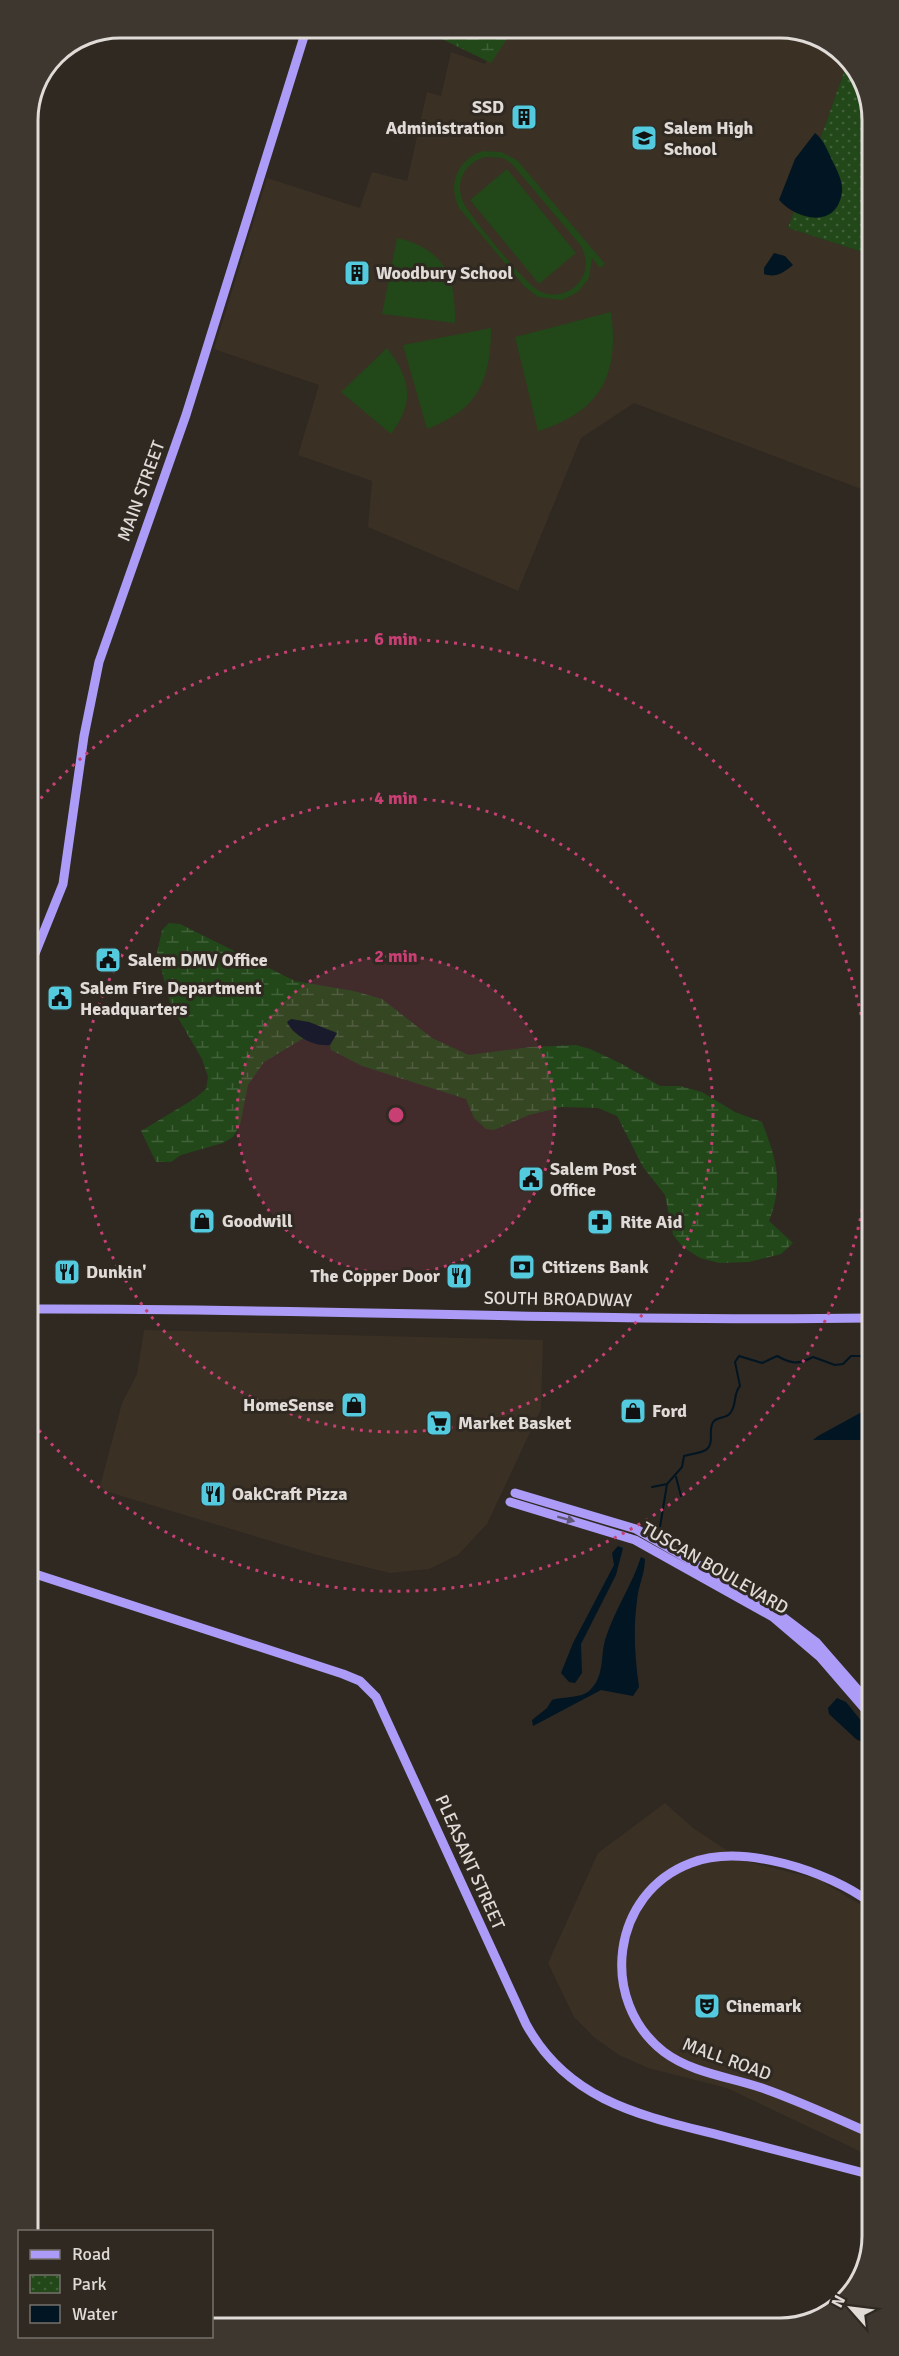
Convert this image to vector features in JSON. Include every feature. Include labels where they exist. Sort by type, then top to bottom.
[{"type":"main road","name":"MAIN STREET","points":[[38,946],[63,884],[84,736],[99,662],[186,415],[304,38]]},
{"type":"main road","name":"SOUTH BROADWAY","points":[[38,1309],[353,1311],[751,1319],[862,1318]]},
{"type":"main road","name":"TUSCAN BOULEVARD","points":[[515,1493],[636,1529],[766,1604],[816,1642],[862,1695]]},
{"type":"main road","name":"TUSCAN BOULEVARD","points":[[510,1502],[635,1540],[773,1617],[820,1657],[862,1706]]},
{"type":"main road","name":"PLEASANT STREET","points":[[38,1575],[278,1652],[360,1682],[376,1697],[526,2024],[552,2062],[588,2091],[629,2111],[862,2172]]},
{"type":"main road","name":"MALL ROAD","points":[[862,1897],[835,1881],[788,1866],[741,1856],[722,1856],[699,1860],[665,1877],[638,1907],[626,1932],[621,1970],[626,1999],[634,2018],[651,2040],[673,2058],[698,2069],[765,2089],[862,2129]]},
{"type":"shaded area","points":[[502,38],[784,38],[811,44],[829,55],[845,70],[788,228],[862,252],[862,489],[634,403],[581,438],[518,591],[368,527],[372,481],[298,455],[319,385],[214,349],[267,178],[360,208],[372,172],[407,181],[427,92],[441,96],[451,52],[485,64]]},
{"type":"shaded area","points":[[144,1330],[543,1340],[541,1409],[487,1524],[458,1555],[429,1569],[390,1573],[317,1555],[105,1491],[100,1486],[122,1403],[137,1374]]},
{"type":"shaded area","points":[[665,1803],[693,1828],[741,1860],[818,1879],[862,1906],[862,2152],[727,2088],[648,2068],[619,2055],[595,2038],[574,2017],[548,1963],[598,1853]]},
{"type":"green space","points":[[442,38],[508,38],[491,63]]},
{"type":"green space","points":[[845,70],[853,83],[861,109],[862,252],[788,228]]},
{"type":"green space","points":[[483,151],[501,152],[517,160],[605,264],[600,268],[592,258],[589,278],[578,292],[562,300],[538,297],[524,286],[459,208],[454,190],[457,174],[461,166]],"holes":[[[486,157],[503,158],[512,164],[581,246],[585,259],[584,272],[580,281],[567,292],[544,293],[532,286],[500,251],[464,204],[460,189],[467,169]]]},
{"type":"green space","points":[[507,169],[576,253],[539,284],[470,200]]},
{"type":"green space","points":[[397,238],[426,249],[444,267],[453,292],[455,323],[382,314]]},
{"type":"green space","points":[[611,312],[612,354],[601,388],[591,402],[577,413],[538,431],[515,337]]},
{"type":"green space","points":[[491,328],[488,363],[478,391],[459,413],[427,429],[403,345]]},
{"type":"green space","points":[[387,348],[401,370],[407,391],[404,411],[391,434],[341,392]]},
{"type":"green space","points":[[169,923],[180,924],[295,981],[354,991],[382,999],[432,1038],[469,1055],[530,1047],[576,1045],[622,1064],[660,1086],[680,1086],[702,1092],[735,1112],[762,1122],[774,1159],[777,1182],[774,1207],[769,1221],[793,1243],[781,1254],[749,1262],[719,1263],[700,1258],[683,1247],[673,1235],[665,1195],[643,1167],[617,1116],[598,1108],[562,1107],[529,1115],[494,1130],[486,1129],[474,1118],[466,1099],[362,1066],[331,1050],[330,1045],[337,1033],[291,1030],[304,1038],[264,1062],[248,1085],[240,1125],[233,1137],[223,1143],[181,1155],[171,1162],[156,1162],[141,1131],[194,1099],[206,1089],[208,1077],[202,1059],[171,1006],[157,953],[162,930]]},
{"type":"water","points":[[815,133],[827,149],[842,187],[839,203],[833,211],[816,218],[796,213],[779,200],[795,159]]},
{"type":"water","points":[[774,253],[785,256],[793,265],[779,274],[764,274],[764,268]]},
{"type":"water","points":[[291,1019],[309,1022],[337,1033],[330,1045],[318,1044],[294,1032],[287,1022]]},
{"type":"water","points":[[862,1412],[862,1440],[813,1440]]},
{"type":"water","points":[[618,1546],[623,1548],[616,1575],[581,1644],[582,1673],[575,1683],[569,1682],[561,1673],[573,1643],[614,1565],[612,1553]]},
{"type":"water","points":[[641,1557],[645,1559],[645,1564],[638,1596],[635,1634],[639,1687],[633,1696],[601,1690],[533,1726],[532,1720],[547,1708],[552,1700],[578,1696],[591,1689],[595,1683],[610,1627]]},
{"type":"water","points":[[837,1698],[846,1702],[862,1722],[862,1742],[829,1714],[828,1708]]},
{"type":"waterway","points":[[660,1527],[667,1484],[682,1467],[684,1456],[707,1449],[712,1424],[716,1419],[727,1416],[733,1409],[736,1392],[740,1386],[735,1362],[739,1356],[762,1363],[777,1356],[795,1362],[813,1357],[835,1365],[843,1364],[851,1356],[862,1357]]},
{"type":"waterway","points":[[676,1477],[681,1496]]},
{"type":"waterway","points":[[652,1487],[667,1484]]},
{"type":"place","name":"SSD Administration","points":[[524,117]]},
{"type":"place","name":"Salem High School","points":[[644,138]]},
{"type":"place","name":"Woodbury School","points":[[357,273]]},
{"type":"place","name":"Salem DMV Office","points":[[108,960]]},
{"type":"place","name":"Salem Fire Department Headquarters","points":[[60,998]]},
{"type":"place","name":"Salem Post Office","points":[[531,1179]]},
{"type":"place","name":"Goodwill","points":[[202,1221]]},
{"type":"place","name":"Rite Aid","points":[[600,1222]]},
{"type":"place","name":"Citizens Bank","points":[[522,1267]]},
{"type":"place","name":"Dunkin'","points":[[67,1272]]},
{"type":"place","name":"The Copper Door","points":[[459,1276]]},
{"type":"place","name":"HomeSense","points":[[354,1405]]},
{"type":"place","name":"Ford","points":[[633,1411]]},
{"type":"place","name":"Market Basket","points":[[439,1423]]},
{"type":"place","name":"OakCraft Pizza","points":[[213,1494]]},
{"type":"place","name":"Cinemark","points":[[707,2006]]}]
